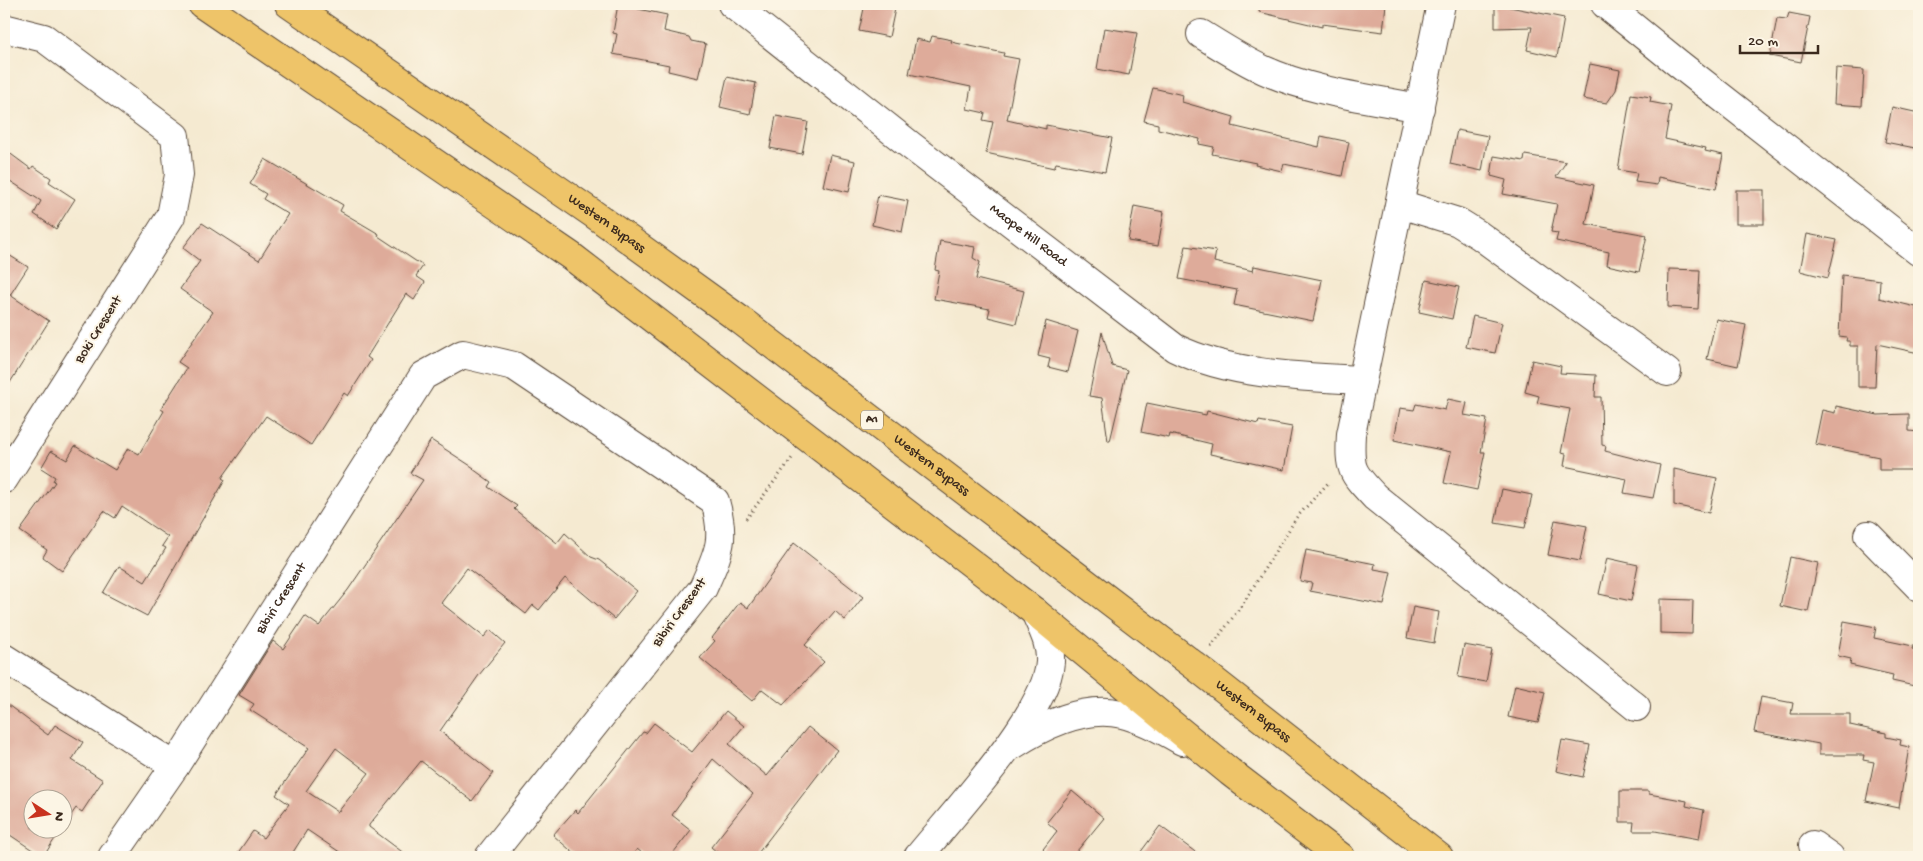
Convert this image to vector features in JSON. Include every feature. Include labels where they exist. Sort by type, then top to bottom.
[{"type":"highway","points":[[202,4],[572,256],[1035,612],[1230,772],[1341,857]]},
{"type":"highway","name":"Western Bypass","points":[[289,4],[594,215],[739,319],[1194,666],[1439,857]]},
{"type":"street","name":"Maope Hill Road","points":[[732,4],[1175,348],[1198,359],[1222,366],[1321,378],[1362,380]]},
{"type":"street","points":[[1441,4],[1351,434],[1350,460],[1355,476],[1375,497],[1636,707]]},
{"type":"street","points":[[1605,4],[1919,252]]},
{"type":"street","name":"Boki Crescent","points":[[4,28],[44,38],[175,136],[179,175],[171,216],[4,480]]},
{"type":"street","points":[[1201,34],[1238,58],[1299,83],[1420,108]]},
{"type":"street","points":[[1400,204],[1458,222],[1479,235],[1668,372]]},
{"type":"street","name":"Bibiri Crescent","points":[[112,857],[175,766],[423,376],[463,354],[514,366],[715,501],[722,525],[718,552],[703,588],[489,857]]},
{"type":"street","points":[[1868,535],[1919,588]]},
{"type":"street","points":[[918,857],[1004,751],[1041,694],[1050,662],[1048,640],[1035,612]]},
{"type":"street","points":[[4,658],[175,766]]},
{"type":"street","points":[[1004,751],[1056,720],[1098,712],[1121,713],[1144,721],[1181,740],[1230,772]]},
{"type":"path","points":[[1225,630],[1297,517],[1350,460]]},
{"type":"path","points":[[763,499],[786,466]]},
{"type":"building","points":[[618,4],[639,4],[638,9],[667,15],[664,31],[689,37],[691,41],[706,44],[698,78],[668,71],[669,65],[613,54],[617,34],[613,33]]},
{"type":"building","points":[[865,4],[896,4],[889,37],[859,31]]},
{"type":"building","points":[[1260,4],[1386,4],[1383,32],[1322,24],[1322,27],[1259,12]]},
{"type":"building","points":[[1495,4],[1564,18],[1557,57],[1527,50],[1532,27],[1495,28]]},
{"type":"building","points":[[1789,13],[1810,17],[1801,62],[1770,56],[1777,18],[1787,19]]},
{"type":"building","points":[[1104,28],[1137,33],[1129,75],[1097,69]]},
{"type":"building","points":[[932,36],[1004,53],[1003,56],[1019,59],[1007,120],[1046,129],[1046,125],[1112,138],[1105,172],[1056,163],[1054,168],[986,153],[993,122],[983,120],[985,113],[967,109],[971,87],[909,74],[916,39],[930,42]]},
{"type":"building","points":[[1590,64],[1620,70],[1616,90],[1607,103],[1583,99]]},
{"type":"building","points":[[1836,68],[1864,70],[1862,106],[1834,104]]},
{"type":"building","points":[[727,77],[756,83],[750,114],[720,107]]},
{"type":"building","points":[[1153,88],[1183,95],[1182,102],[1234,117],[1232,126],[1319,147],[1321,136],[1349,142],[1342,176],[1284,164],[1282,171],[1255,165],[1256,163],[1212,154],[1214,147],[1199,144],[1200,139],[1158,129],[1158,124],[1144,121]]},
{"type":"building","points":[[1631,94],[1651,97],[1650,102],[1671,106],[1665,139],[1706,148],[1705,151],[1723,155],[1716,189],[1658,177],[1657,185],[1635,182],[1637,173],[1618,170]]},
{"type":"building","points":[[1892,107],[1919,113],[1919,130],[1915,148],[1885,142]]},
{"type":"building","points":[[776,116],[808,122],[802,154],[770,148]]},
{"type":"building","points":[[1457,130],[1488,136],[1482,171],[1450,164]]},
{"type":"building","points":[[4,149],[31,169],[33,166],[51,178],[49,182],[75,199],[56,229],[34,214],[41,201],[4,177]]},
{"type":"building","points":[[830,155],[855,161],[849,192],[823,186]]},
{"type":"building","points":[[1525,155],[1566,162],[1556,177],[1594,185],[1586,224],[1647,235],[1639,272],[1607,265],[1609,252],[1556,241],[1558,233],[1551,232],[1557,204],[1503,194],[1506,180],[1491,176],[1494,156],[1524,161]]},
{"type":"building","points":[[265,159],[343,205],[340,211],[379,234],[378,236],[423,266],[416,276],[425,282],[414,300],[406,294],[367,357],[371,360],[348,396],[344,393],[311,445],[266,416],[222,478],[225,480],[147,616],[103,593],[119,566],[145,582],[166,548],[162,546],[168,537],[122,506],[115,518],[104,511],[62,571],[43,557],[47,550],[20,531],[55,482],[53,481],[55,477],[41,468],[51,451],[67,460],[75,446],[115,470],[128,448],[139,454],[164,411],[161,409],[187,368],[178,362],[213,312],[180,289],[200,261],[183,248],[202,223],[259,260],[288,214],[263,199],[266,194],[250,184]]},
{"type":"building","points":[[1736,190],[1764,190],[1764,224],[1736,224]]},
{"type":"building","points":[[878,195],[908,201],[902,232],[872,225]]},
{"type":"building","points":[[1134,206],[1164,212],[1158,246],[1128,241]]},
{"type":"building","points":[[1807,234],[1837,240],[1828,278],[1800,271]]},
{"type":"building","points":[[940,241],[975,247],[973,258],[980,262],[976,279],[1024,291],[1016,324],[988,317],[990,309],[934,299],[939,271],[935,270]]},
{"type":"building","points":[[1186,246],[1216,251],[1214,262],[1253,271],[1254,266],[1322,280],[1313,321],[1234,305],[1237,290],[1179,279]]},
{"type":"building","points":[[4,252],[28,267],[10,295],[49,321],[4,392]]},
{"type":"building","points":[[1669,269],[1700,270],[1698,309],[1668,307]]},
{"type":"building","points":[[1842,275],[1880,280],[1879,298],[1916,307],[1916,311],[1919,312],[1919,353],[1877,344],[1875,387],[1858,387],[1858,346],[1850,346],[1850,341],[1846,341],[1847,337],[1839,336]]},
{"type":"building","points":[[1426,280],[1459,287],[1452,319],[1419,312]]},
{"type":"building","points":[[1473,316],[1502,323],[1495,353],[1466,347]]},
{"type":"building","points":[[1716,319],[1746,325],[1738,366],[1707,359]]},
{"type":"building","points":[[1046,321],[1078,331],[1068,372],[1048,367],[1050,359],[1038,356]]},
{"type":"building","points":[[1102,332],[1112,366],[1127,370],[1110,441],[1108,441],[1102,398],[1089,396]]},
{"type":"building","points":[[1532,360],[1561,366],[1560,373],[1596,375],[1595,397],[1601,397],[1602,445],[1606,446],[1605,451],[1660,465],[1653,498],[1624,493],[1627,479],[1564,466],[1566,454],[1561,453],[1570,409],[1537,403],[1539,396],[1525,392]]},
{"type":"building","points":[[1448,399],[1467,403],[1464,415],[1487,419],[1481,452],[1485,452],[1477,490],[1444,483],[1451,452],[1394,440],[1400,408],[1414,410],[1416,404],[1445,410]]},
{"type":"building","points":[[1147,403],[1206,415],[1207,411],[1258,424],[1259,421],[1292,427],[1284,470],[1210,454],[1212,444],[1170,434],[1169,438],[1141,432]]},
{"type":"building","points":[[1836,406],[1878,415],[1909,414],[1909,431],[1919,432],[1919,470],[1879,470],[1879,457],[1815,444],[1822,410],[1835,413]]},
{"type":"building","points":[[431,440],[474,468],[491,482],[488,487],[517,506],[514,509],[557,543],[565,533],[591,557],[599,560],[637,591],[614,619],[565,578],[539,610],[533,605],[526,614],[467,568],[441,603],[484,637],[490,630],[505,643],[479,675],[440,731],[493,773],[472,801],[421,761],[369,825],[369,827],[409,857],[347,857],[307,830],[290,857],[235,857],[253,831],[263,838],[289,804],[276,795],[309,748],[250,710],[254,704],[239,695],[273,641],[283,649],[305,616],[319,626],[348,590],[423,480],[410,473]],"holes":[[[336,748],[369,773],[338,812],[306,791]]]},
{"type":"building","points":[[1674,469],[1717,478],[1709,513],[1674,505]]},
{"type":"building","points":[[1502,489],[1532,495],[1525,528],[1495,523]]},
{"type":"building","points":[[1555,520],[1587,526],[1580,561],[1548,555]]},
{"type":"building","points":[[794,543],[863,597],[845,620],[835,611],[805,645],[824,662],[783,705],[762,689],[752,701],[700,658],[715,641],[712,638],[740,602],[748,608]]},
{"type":"building","points":[[1306,550],[1375,564],[1374,569],[1391,572],[1384,605],[1310,591],[1312,583],[1300,581]]},
{"type":"building","points":[[1790,557],[1818,563],[1808,612],[1780,606]]},
{"type":"building","points":[[1607,558],[1638,565],[1631,601],[1599,594]]},
{"type":"building","points":[[1660,599],[1693,600],[1692,634],[1660,633]]},
{"type":"building","points":[[1413,607],[1439,612],[1434,643],[1407,638]]},
{"type":"building","points":[[1844,621],[1876,627],[1874,638],[1913,646],[1912,649],[1919,651],[1919,687],[1892,681],[1893,675],[1850,665],[1851,659],[1838,656]]},
{"type":"building","points":[[1464,645],[1492,650],[1486,682],[1458,677]]},
{"type":"building","points":[[1515,685],[1545,692],[1538,723],[1508,717]]},
{"type":"building","points":[[1761,697],[1793,703],[1791,714],[1850,714],[1850,725],[1886,733],[1886,737],[1901,740],[1900,745],[1909,747],[1899,808],[1866,801],[1874,762],[1863,760],[1864,755],[1819,755],[1819,744],[1754,732]]},
{"type":"building","points":[[4,702],[48,735],[55,725],[83,742],[72,760],[103,780],[82,812],[76,808],[72,814],[72,788],[22,788],[22,838],[55,838],[43,857],[4,831]]},
{"type":"building","points":[[726,711],[744,726],[729,744],[767,776],[808,727],[837,750],[755,857],[723,857],[711,847],[753,794],[713,759],[672,815],[691,830],[670,857],[647,857],[637,849],[631,857],[578,857],[553,835],[575,810],[578,813],[643,732],[646,733],[654,723],[692,752]]},
{"type":"building","points":[[1562,740],[1590,745],[1583,777],[1556,771]]},
{"type":"building","points":[[1072,791],[1104,818],[1072,857],[1037,857],[1057,831],[1047,822]]},
{"type":"building","points":[[1620,791],[1649,791],[1649,794],[1687,801],[1686,806],[1704,810],[1699,839],[1655,831],[1633,831],[1634,822],[1620,822]]},
{"type":"building","points":[[1160,826],[1202,857],[1137,857]]}]
